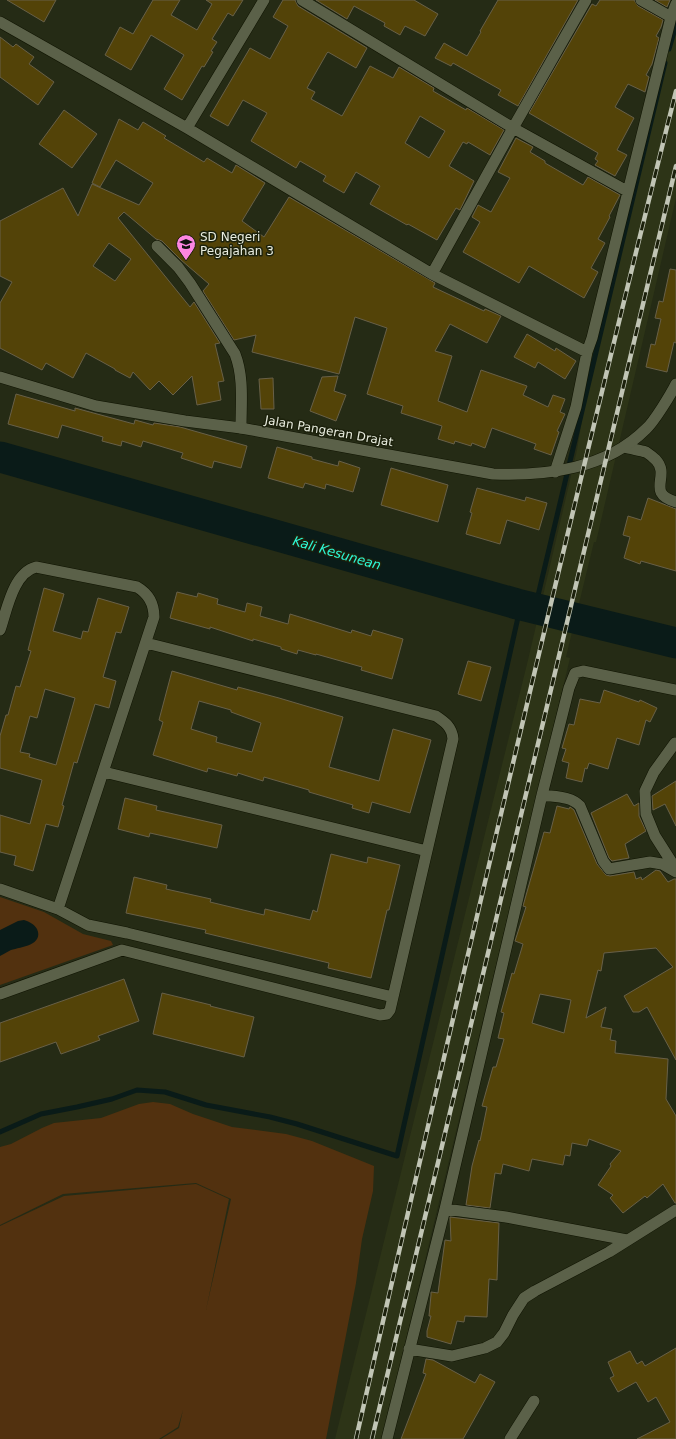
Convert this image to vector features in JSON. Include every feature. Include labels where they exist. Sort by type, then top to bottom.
[{"type":"street","points":[[187,128],[264,0]]},
{"type":"street","points":[[302,0],[513,128],[628,191]]},
{"type":"street","points":[[432,274],[586,0]]},
{"type":"street","points":[[641,0],[671,17]]},
{"type":"street","points":[[557,471],[576,407],[587,352],[592,338],[671,17],[676,4]]},
{"type":"street","points":[[0,22],[187,128],[432,274],[587,352]]},
{"type":"street","points":[[157,246],[178,267],[190,283],[235,354],[240,366],[241,428]]},
{"type":"street","name":"Jalan Pangeran Drajat","points":[[0,377],[96,406],[185,422],[241,428],[493,474],[512,475],[557,471],[580,466],[606,457],[624,447],[648,428],[676,384]]},
{"type":"street","points":[[624,447],[647,453],[660,464],[662,471],[659,491],[662,496],[676,502]]},
{"type":"street","points":[[0,630],[14,589],[20,577],[28,569],[36,567],[137,587],[151,600],[154,608],[154,617],[146,643],[58,909]]},
{"type":"street","points":[[0,994],[122,950],[380,1015],[384,1015],[390,1010],[453,739],[453,732],[445,722],[436,716],[146,643]]},
{"type":"street","points":[[387,1439],[445,1209],[542,796],[569,688],[575,673],[583,671],[676,690]]},
{"type":"street","points":[[675,743],[654,772],[645,791],[646,814],[655,836],[676,870]]},
{"type":"street","points":[[104,772],[427,851]]},
{"type":"street","points":[[542,796],[570,799],[580,806],[603,860],[609,869],[650,862],[662,864],[676,870]]},
{"type":"street","points":[[0,889],[58,909],[88,925],[393,997]]},
{"type":"street","points":[[122,950],[127,933]]},
{"type":"street","points":[[445,1209],[506,1217],[627,1240]]},
{"type":"street","points":[[409,1349],[452,1356],[485,1348],[497,1342],[504,1333],[524,1298],[566,1276],[676,1210]]},
{"type":"street","points":[[510,1439],[534,1401]]},
{"type":"shaded area","points":[[676,15],[676,198],[596,542],[594,542],[566,657],[570,658],[382,1439],[335,1439],[528,660],[577,450],[593,353],[601,317]]},
{"type":"shaded area","points":[[0,897],[44,912],[83,934],[111,941],[113,945],[0,985]]},
{"type":"shaded area","points":[[24,920],[32,923],[36,927],[38,934],[37,939],[30,944],[11,950],[0,956],[0,930],[18,921]]},
{"type":"shaded area","points":[[153,1102],[170,1104],[193,1114],[232,1127],[286,1134],[312,1141],[374,1166],[373,1191],[362,1239],[356,1283],[326,1439],[161,1439],[179,1428],[183,1410],[178,1427],[159,1439],[0,1439],[0,1226],[64,1196],[196,1184],[229,1199],[206,1310],[231,1199],[196,1183],[63,1194],[0,1225],[0,1147],[11,1144],[54,1123],[101,1118],[139,1104]]},
{"type":"building","points":[[7,0],[56,0],[44,22]]},
{"type":"building","points":[[153,0],[180,0],[171,15],[197,30],[212,4],[206,0],[243,0],[233,16],[228,13],[212,39],[217,42],[211,51],[213,52],[204,67],[202,66],[182,100],[164,89],[184,55],[151,35],[131,70],[105,55],[120,27],[133,34]]},
{"type":"building","points":[[283,0],[295,0],[298,6],[367,48],[356,68],[328,52],[307,88],[315,92],[311,99],[342,116],[370,66],[393,78],[399,67],[434,88],[433,91],[466,110],[467,108],[504,130],[490,155],[468,142],[467,144],[463,142],[449,166],[474,181],[460,210],[456,208],[437,240],[370,204],[380,186],[356,172],[344,193],[323,181],[326,176],[300,161],[296,168],[251,141],[267,113],[243,100],[228,126],[210,116],[250,48],[270,59],[288,26],[273,17]],"holes":[[[420,116],[445,131],[429,158],[405,143]]]},
{"type":"building","points":[[316,0],[414,0],[438,14],[425,36],[405,26],[400,35],[384,26],[385,23],[354,6],[347,19]]},
{"type":"building","points":[[498,0],[578,0],[518,106],[498,95],[501,90],[453,63],[451,66],[435,58],[444,43],[467,56]]},
{"type":"building","points":[[600,0],[634,0],[638,6],[663,20],[656,36],[659,38],[652,64],[646,75],[649,77],[645,92],[628,84],[615,107],[634,118],[617,150],[627,155],[615,176],[595,165],[598,161],[595,159],[598,153],[529,113],[592,4],[596,6]]},
{"type":"building","points":[[655,0],[670,0],[667,7]]},
{"type":"building","points":[[0,37],[13,47],[16,44],[34,57],[29,64],[54,82],[38,105],[0,77]]},
{"type":"building","points":[[64,110],[97,134],[72,168],[39,144]]},
{"type":"building","points":[[119,119],[138,130],[143,122],[166,136],[164,138],[204,162],[207,158],[232,173],[236,165],[265,183],[242,221],[264,237],[289,197],[435,283],[433,287],[484,311],[485,309],[501,316],[487,343],[450,324],[435,351],[452,356],[438,401],[467,412],[481,370],[527,386],[523,395],[548,407],[553,395],[565,399],[560,412],[565,414],[557,431],[559,432],[551,455],[534,449],[536,444],[492,428],[485,448],[472,443],[471,446],[455,441],[454,444],[438,439],[442,426],[401,413],[403,406],[367,394],[387,328],[355,317],[339,374],[252,352],[256,335],[234,340],[203,291],[209,284],[162,241],[156,239],[124,212],[118,218],[190,307],[194,302],[220,343],[215,344],[224,381],[218,382],[221,400],[197,405],[192,376],[173,395],[159,381],[150,390],[133,372],[130,378],[86,353],[73,378],[46,363],[42,370],[0,348],[0,303],[12,282],[0,276],[0,221],[63,188],[78,216],[92,184],[139,205],[153,183],[116,160],[100,187],[92,183]],"holes":[[[109,243],[131,259],[115,281],[93,266]]]},
{"type":"building","points":[[516,138],[533,147],[530,152],[545,161],[545,163],[583,185],[588,177],[620,195],[598,239],[605,243],[591,268],[598,272],[584,298],[529,266],[519,283],[463,252],[480,222],[472,217],[478,205],[491,212],[510,178],[498,172]]},
{"type":"building","points":[[670,269],[676,270],[676,343],[674,342],[667,372],[646,367],[651,344],[655,345],[661,319],[655,318],[659,301],[663,302]]},
{"type":"building","points":[[527,334],[555,351],[556,348],[576,361],[565,379],[538,362],[535,368],[514,357]]},
{"type":"building","points":[[338,376],[334,391],[346,395],[336,421],[310,411],[322,377]]},
{"type":"building","points":[[273,378],[274,409],[261,409],[259,379]]},
{"type":"building","points":[[16,394],[75,411],[75,408],[134,424],[135,420],[153,425],[154,423],[180,427],[247,446],[241,468],[214,461],[212,468],[181,458],[183,453],[143,441],[141,447],[122,441],[121,446],[102,441],[103,437],[62,425],[58,438],[8,424]]},
{"type":"building","points":[[277,447],[338,466],[339,461],[360,468],[353,492],[326,484],[325,489],[305,483],[303,488],[268,478]]},
{"type":"building","points":[[391,468],[448,485],[438,522],[381,505]]},
{"type":"building","points":[[477,488],[525,501],[526,497],[547,503],[539,530],[507,520],[500,544],[466,534],[472,513],[470,512]]},
{"type":"building","points":[[648,498],[676,509],[676,571],[641,561],[640,564],[624,558],[630,537],[623,535],[628,516],[641,520]]},
{"type":"building","points":[[44,588],[64,594],[53,631],[81,639],[83,631],[88,632],[98,598],[129,607],[121,633],[116,632],[103,677],[116,681],[109,708],[95,704],[77,763],[74,762],[62,805],[64,806],[58,827],[46,824],[33,871],[14,865],[16,856],[0,852],[0,815],[30,824],[42,780],[0,768],[0,736],[6,715],[8,715],[16,686],[20,687],[31,651],[28,650]],"holes":[[[45,689],[75,698],[56,765],[29,757],[30,754],[20,752],[30,716],[37,718]]]},
{"type":"building","points":[[177,592],[197,597],[198,593],[218,599],[217,604],[245,612],[247,603],[262,607],[260,616],[288,624],[290,614],[351,633],[352,630],[371,636],[373,630],[403,639],[392,679],[361,670],[362,667],[316,654],[298,650],[297,654],[281,649],[281,647],[253,639],[253,641],[210,627],[210,629],[170,618]]},
{"type":"building","points":[[468,661],[491,667],[481,701],[458,694]]},
{"type":"building","points":[[172,671],[237,690],[238,687],[279,698],[343,717],[329,767],[379,781],[393,729],[431,740],[410,813],[372,802],[369,813],[352,808],[353,805],[264,777],[263,781],[238,773],[237,776],[208,768],[207,772],[153,755],[163,722],[159,720]],"holes":[[[199,701],[231,710],[231,712],[261,723],[252,752],[216,742],[217,737],[191,729]]]},
{"type":"building","points":[[604,690],[639,702],[640,700],[657,708],[650,722],[646,720],[639,745],[617,738],[608,769],[589,763],[587,769],[585,768],[582,782],[566,778],[569,763],[562,761],[566,749],[562,748],[569,724],[574,725],[580,699],[600,703]]},
{"type":"building","points":[[676,781],[676,826],[665,804],[653,810],[652,796]]},
{"type":"building","points":[[627,794],[634,806],[639,803],[639,816],[646,831],[625,844],[629,858],[612,861],[609,858],[591,813]]},
{"type":"building","points":[[125,798],[157,806],[156,810],[222,825],[217,848],[150,833],[149,837],[118,829]]},
{"type":"building","points":[[557,806],[569,809],[570,807],[574,810],[597,864],[606,875],[610,876],[634,872],[636,879],[641,877],[642,880],[656,870],[660,871],[668,882],[676,879],[676,1060],[647,1007],[639,1012],[633,1012],[624,996],[673,967],[656,948],[604,953],[601,971],[598,970],[586,1018],[606,1007],[601,1027],[612,1029],[610,1040],[616,1041],[615,1053],[668,1059],[666,1099],[676,1116],[676,1203],[663,1184],[647,1198],[645,1196],[623,1213],[610,1198],[613,1195],[598,1185],[611,1166],[610,1164],[621,1151],[589,1139],[587,1146],[572,1143],[570,1156],[565,1155],[563,1165],[532,1159],[529,1171],[503,1164],[501,1174],[495,1173],[490,1208],[466,1205],[472,1166],[479,1140],[480,1141],[487,1107],[482,1106],[493,1067],[496,1067],[504,1039],[498,1038],[504,1013],[501,1012],[512,973],[514,974],[523,944],[515,941],[526,907],[523,906],[544,832],[550,833]],"holes":[[[540,994],[571,1000],[564,1033],[532,1023]]]},
{"type":"building","points":[[331,854],[367,863],[368,857],[400,865],[389,910],[387,910],[371,978],[328,968],[329,963],[205,933],[206,930],[126,913],[134,877],[167,885],[166,889],[211,899],[210,902],[264,915],[265,909],[310,920],[313,910],[317,912]]},
{"type":"building","points":[[124,979],[139,1021],[98,1036],[100,1040],[61,1054],[56,1042],[0,1062],[0,1023]]},
{"type":"building","points":[[162,993],[254,1017],[244,1057],[153,1034]]},
{"type":"building","points":[[450,1217],[499,1223],[497,1280],[489,1279],[487,1317],[465,1316],[464,1322],[457,1321],[451,1344],[427,1337],[431,1316],[429,1316],[431,1292],[438,1293],[445,1240],[451,1241]]},
{"type":"building","points":[[676,1348],[676,1439],[637,1439],[670,1422],[656,1397],[648,1402],[636,1382],[618,1392],[610,1378],[614,1376],[608,1362],[630,1351],[637,1364],[642,1361],[645,1366]]},
{"type":"building","points":[[426,1359],[433,1360],[475,1383],[480,1374],[495,1382],[463,1439],[401,1439],[426,1374],[423,1373]]},
{"type":"waterway","points":[[669,49],[676,25]]},
{"type":"waterway","points":[[535,608],[665,63]]},
{"type":"waterway","name":"Kali Kesunean","points":[[0,457],[517,604],[676,643]]},
{"type":"waterway","points":[[0,1132],[41,1114],[112,1099],[137,1090],[165,1092],[206,1105],[270,1117],[297,1124],[397,1156],[521,604]]},
{"type":"railway","points":[[356,1439],[513,764],[593,427],[676,91]]},
{"type":"railway","points":[[372,1439],[676,166]]},
{"type":"place","name":"SD Negeri Pegajahan 3","points":[[186,261]]}]
